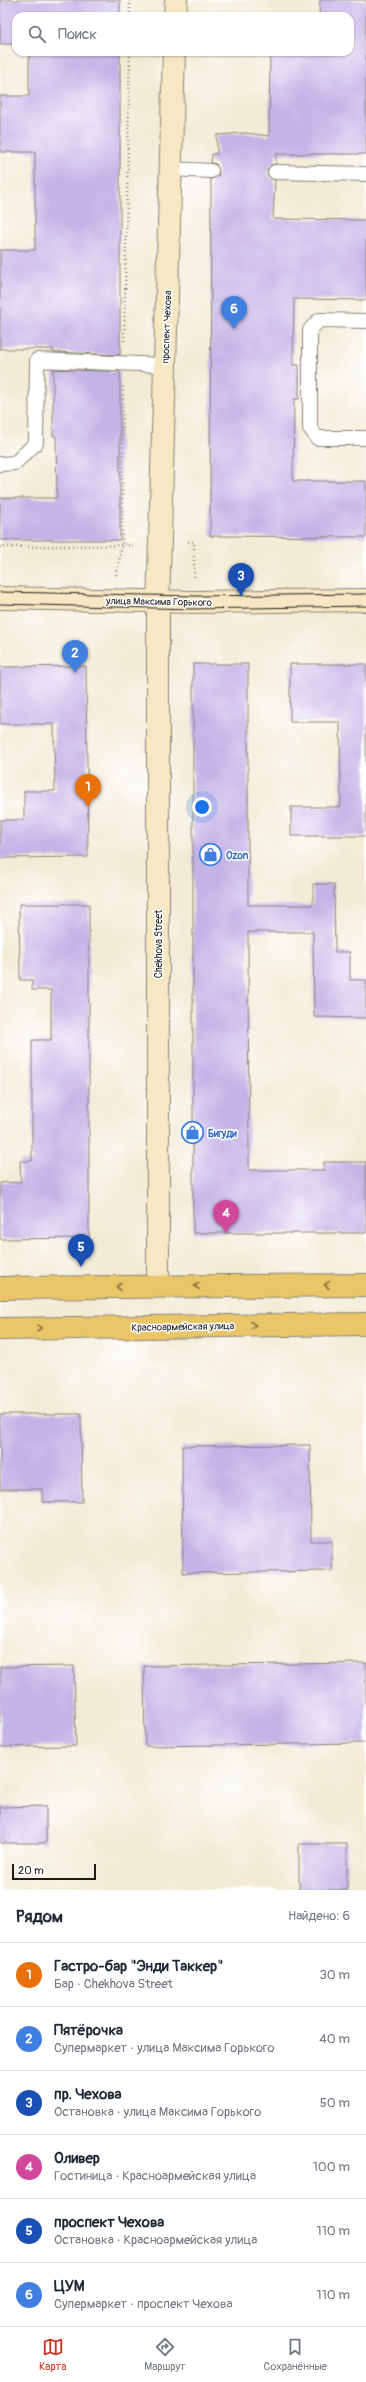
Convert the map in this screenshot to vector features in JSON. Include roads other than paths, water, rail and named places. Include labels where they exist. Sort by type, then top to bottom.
[{"type":"main road","points":[[0,1288],[366,1285]]},
{"type":"main road","name":"Красноармейская улица","points":[[0,1329],[366,1324]]},
{"type":"street","points":[[175,12],[176,0]]},
{"type":"street","name":"проспект Чехова","points":[[159,602],[174,56]]},
{"type":"street","name":"улица Максима Горького","points":[[0,598],[112,599],[159,602],[366,600]]},
{"type":"street","name":"Chekhova Street","points":[[158,1286],[159,602]]},
{"type":"lane","points":[[171,169],[211,171]]},
{"type":"lane","points":[[275,172],[366,174]]},
{"type":"lane","points":[[366,321],[319,320],[310,330],[310,428],[317,438],[366,438]]},
{"type":"lane","points":[[0,464],[15,464],[36,444],[37,360],[165,365]]},
{"type":"tram line","points":[[0,592],[193,596],[366,594]]},
{"type":"tram line","points":[[0,604],[193,609],[366,606]]},
{"type":"place","name":"ЦУМ","points":[[234,329]]},
{"type":"place","name":"пр. Чехова","points":[[241,596]]},
{"type":"place","name":"Пятёрочка","points":[[75,673]]},
{"type":"place","name":"Гастро-бар \"Энди Таккер\"","points":[[88,807]]},
{"type":"place","name":"Ozon","points":[[210,855]]},
{"type":"place","name":"Бигуди","points":[[193,1133]]},
{"type":"place","name":"Оливер","points":[[226,1233]]},
{"type":"place","name":"проспект Чехова","points":[[81,1267]]}]
